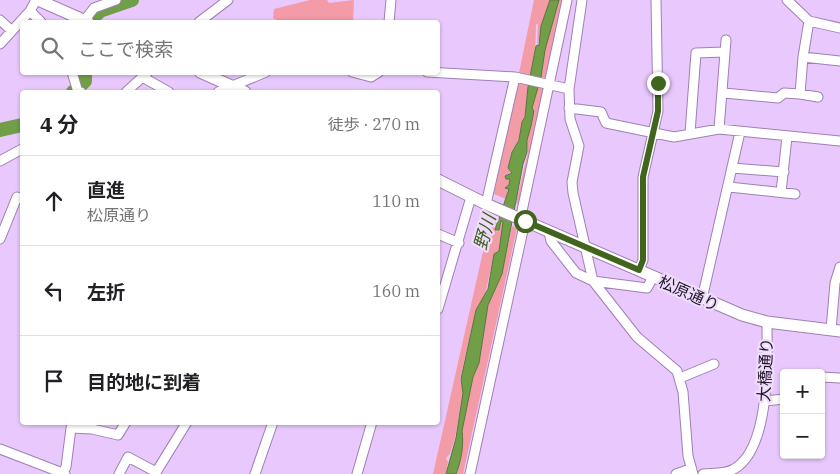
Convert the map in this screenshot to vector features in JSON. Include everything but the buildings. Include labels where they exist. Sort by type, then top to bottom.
[{"type":"main road","points":[[37,0],[82,20]]},
{"type":"main road","points":[[206,75],[239,90]]},
{"type":"main road","points":[[440,181],[488,205]]},
{"type":"main road","name":"松原通り","points":[[488,205],[742,315],[767,322],[835,330]]},
{"type":"street","points":[[22,20],[37,0]]},
{"type":"street","points":[[87,20],[94,8],[116,0]]},
{"type":"street","points":[[202,20],[228,0]]},
{"type":"street","points":[[389,20],[391,0]]},
{"type":"street","points":[[470,474],[522,219],[547,84],[567,0]]},
{"type":"street","points":[[582,0],[569,89],[570,119],[579,146],[572,182],[573,193],[593,281],[637,337],[674,368],[680,378],[692,472],[676,474]]},
{"type":"street","points":[[639,270],[643,260],[643,177],[655,134],[659,98],[656,0]]},
{"type":"street","points":[[787,0],[809,21],[840,28]]},
{"type":"street","points":[[30,11],[38,20]]},
{"type":"street","points":[[0,20],[12,31]]},
{"type":"street","points":[[800,94],[803,57],[809,21]]},
{"type":"street","points":[[0,44],[20,22]]},
{"type":"street","points":[[719,129],[724,93],[726,40]]},
{"type":"street","points":[[690,133],[696,53],[725,52]]},
{"type":"street","points":[[803,57],[840,61]]},
{"type":"street","points":[[440,73],[516,77],[569,89]]},
{"type":"street","points":[[73,75],[78,90]]},
{"type":"street","points":[[128,90],[146,75],[166,90]]},
{"type":"street","points":[[224,90],[259,75]]},
{"type":"street","points":[[362,75],[371,78],[375,75]]},
{"type":"street","points":[[488,205],[516,77]]},
{"type":"street","points":[[724,93],[778,98],[784,93],[818,96]]},
{"type":"street","points":[[569,108],[601,112],[606,123],[674,137],[719,129],[840,141]]},
{"type":"street","points":[[702,299],[740,132]]},
{"type":"street","points":[[781,192],[787,137]]},
{"type":"street","points":[[0,161],[20,151]]},
{"type":"street","points":[[732,168],[784,172]]},
{"type":"street","points":[[729,187],[795,194]]},
{"type":"street","points":[[0,239],[17,196],[20,198]]},
{"type":"street","points":[[440,303],[471,197]]},
{"type":"street","points":[[549,232],[551,241],[576,273],[593,281],[647,288],[653,277]]},
{"type":"street","points":[[440,235],[459,243]]},
{"type":"street","points":[[835,330],[835,283],[840,268]]},
{"type":"street","name":"大橋通り","points":[[703,474],[732,470],[740,464],[754,444],[765,402],[767,322]]},
{"type":"street","points":[[680,378],[714,364]]},
{"type":"street","points":[[825,378],[840,378]]},
{"type":"street","points":[[765,402],[780,400]]},
{"type":"street","points":[[0,449],[63,474],[66,467],[71,428],[92,429],[118,435],[124,425]]},
{"type":"street","points":[[119,474],[128,457],[156,473],[185,425]]},
{"type":"street","points":[[255,474],[272,425]]},
{"type":"street","points":[[357,474],[371,425]]},
{"type":"shaded area","points":[[310,0],[327,0],[329,3],[354,0],[353,20],[276,20],[273,18],[274,9]]},
{"type":"shaded area","points":[[534,0],[550,0],[537,46],[538,23],[536,25],[535,59],[530,75],[519,73]]},
{"type":"shaded area","points":[[550,0],[559,0],[532,108],[534,111],[527,140],[527,152],[523,164],[502,274],[488,305],[479,363],[473,377],[462,431],[462,448],[459,464],[456,474],[446,474],[456,438],[463,393],[461,379],[476,310],[488,289],[494,254],[499,251],[503,222],[501,221],[499,230],[495,230],[509,189],[505,188],[509,185],[510,179],[506,179],[505,176],[512,173],[508,168],[512,152],[519,140],[522,122],[525,117],[528,87],[536,46],[539,45],[541,26]]},
{"type":"shaded area","points":[[559,0],[565,0],[548,78],[541,77],[545,49]]},
{"type":"shaded area","points":[[518,79],[529,81],[525,116],[519,139],[511,152],[508,168],[511,172],[505,176],[506,179],[510,179],[509,185],[505,188],[508,189],[506,199],[494,194]]},
{"type":"shaded area","points":[[539,83],[547,85],[521,205],[516,203],[528,152],[527,139],[535,111],[532,108]]},
{"type":"shaded area","points":[[491,216],[499,219],[495,230],[497,232],[501,221],[504,225],[499,251],[494,254],[485,295],[476,310],[460,379],[463,392],[455,438],[450,454],[446,458],[448,462],[446,474],[433,474]]},
{"type":"shaded area","points":[[512,226],[517,228],[463,474],[457,474],[463,441],[462,431],[473,377],[479,363],[488,305],[502,274]]},
{"type":"waterway","points":[[94,17],[100,11],[132,0]]},
{"type":"waterway","points":[[75,90],[85,81],[85,75]]},
{"type":"waterway","points":[[0,130],[20,125]]},
{"type":"route","points":[[525,221],[639,270],[643,260],[643,177],[655,134],[659,98],[658,83]]},
{"type":"water label","name":"野川","points":[[485,232]]}]
